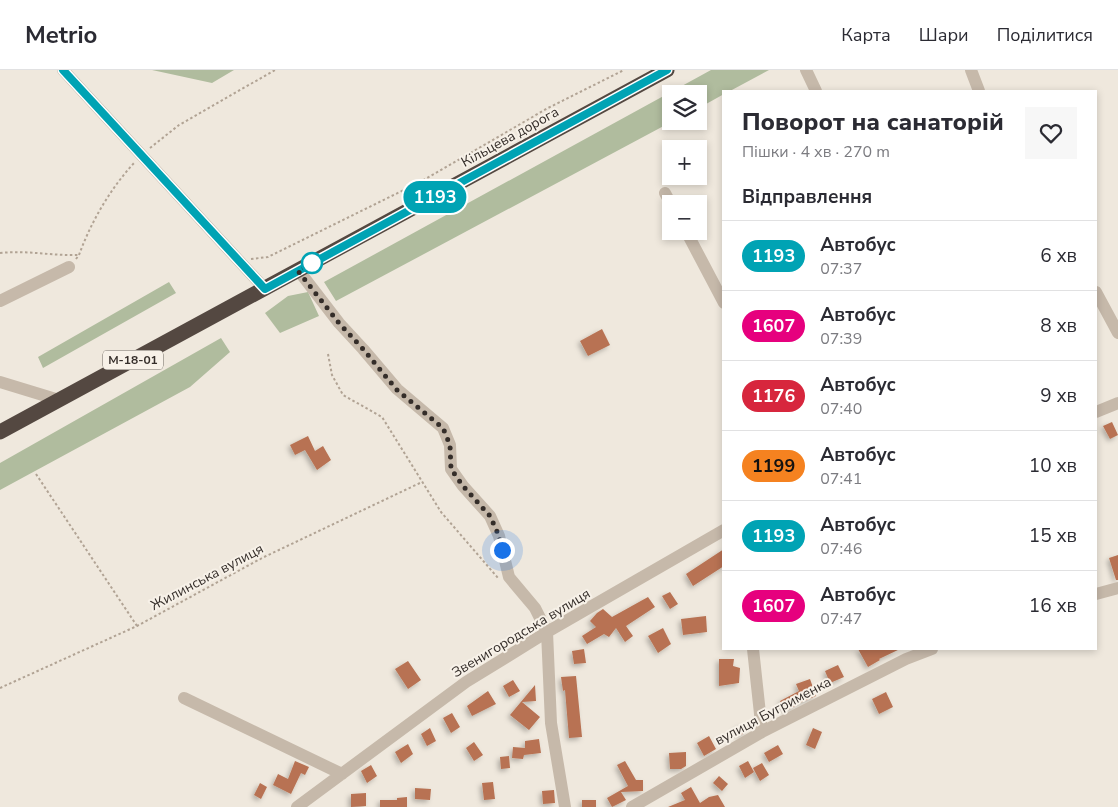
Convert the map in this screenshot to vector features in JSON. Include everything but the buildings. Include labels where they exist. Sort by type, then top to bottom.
[{"type":"highway","name":"Кільцева дорога","points":[[0,432],[667,70]]},
{"type":"street","points":[[63,70],[265,289]]},
{"type":"street","points":[[806,70],[816,90]]},
{"type":"street","points":[[971,70],[979,90]]},
{"type":"street","points":[[691,240],[722,299]]},
{"type":"street","points":[[0,301],[69,267]]},
{"type":"street","points":[[298,271],[339,323],[397,390],[443,428],[450,445],[451,469],[463,486],[490,516],[499,536],[509,577],[535,608],[547,632],[551,723],[565,807]]},
{"type":"street","points":[[1097,294],[1118,333]]},
{"type":"street","points":[[0,382],[59,400]]},
{"type":"street","points":[[1097,412],[1118,403]]},
{"type":"street","name":"Звенигородська вулиця","points":[[342,774],[466,682],[547,632],[722,531]]},
{"type":"street","points":[[1097,594],[1118,588]]},
{"type":"street","points":[[753,650],[762,732]]},
{"type":"street","name":"вулиця Бугрименка","points":[[632,807],[762,732],[906,659],[929,650]]},
{"type":"street","points":[[184,698],[342,774],[298,807]]},
{"type":"path","points":[[69,267],[79,255],[88,230],[126,172],[141,155],[179,125],[276,70]]},
{"type":"path","points":[[241,263],[253,258],[268,258],[420,182],[548,108],[624,70]]},
{"type":"path","points":[[0,253],[36,252],[61,256],[79,255]]},
{"type":"path","points":[[328,354],[332,375],[343,395],[382,417],[441,512],[500,581]]},
{"type":"path","points":[[36,474],[137,626]]},
{"type":"path","name":"Жилинська вулиця","points":[[0,688],[137,626],[262,558],[422,482]]},
{"type":"green space","points":[[152,70],[234,70],[212,83]]},
{"type":"green space","points":[[711,70],[769,70],[732,90],[722,90],[722,95],[707,104],[707,85],[684,85]]},
{"type":"green space","points":[[662,97],[662,127],[336,301],[324,282]]},
{"type":"green space","points":[[169,282],[176,293],[43,368],[38,357]]},
{"type":"green space","points":[[308,292],[319,316],[280,333],[265,313],[288,296]]},
{"type":"green space","points":[[221,338],[230,352],[190,387],[0,490],[0,463]]},
{"type":"bus line","name":"1193","points":[[63,70],[265,289],[667,70]]},
{"type":"route","points":[[312,263],[298,271],[339,323],[397,390],[443,428],[450,445],[451,469],[463,486],[490,516],[499,536],[502,550]]}]
